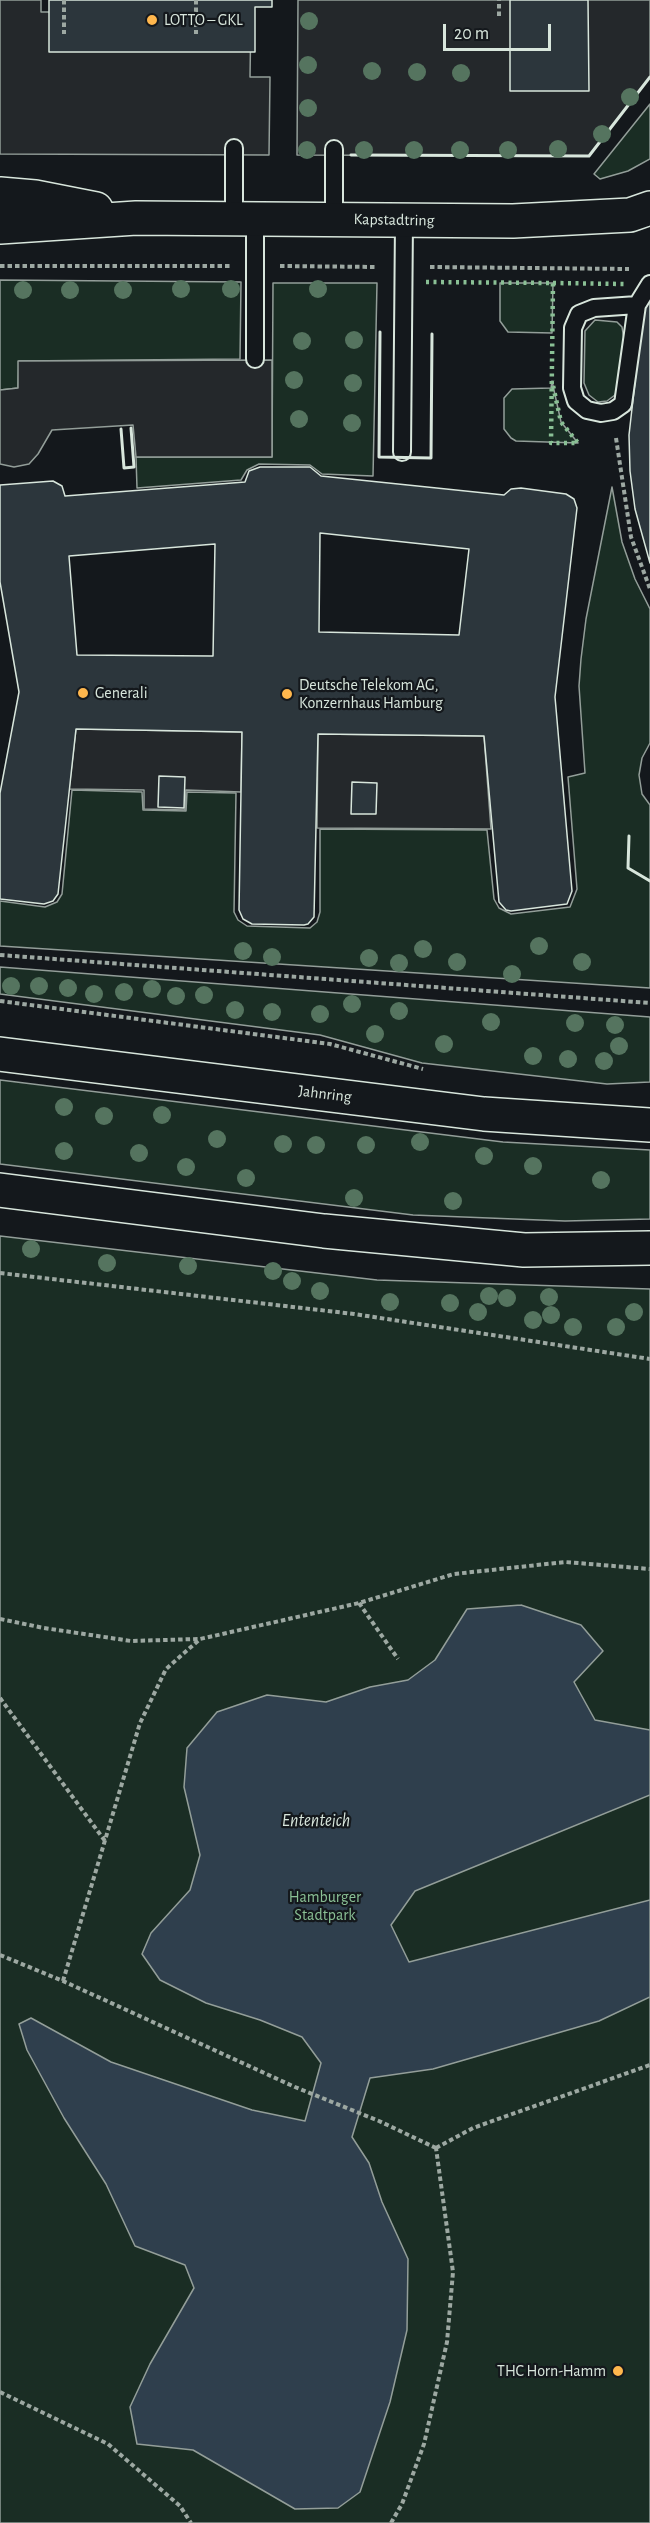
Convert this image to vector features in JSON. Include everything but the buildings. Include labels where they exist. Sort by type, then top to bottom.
[{"type":"main road","name":"Kapstadtring","points":[[0,194],[35,197],[136,218]]},
{"type":"main road","name":"Kapstadtring","points":[[0,227],[136,218],[513,221],[649,213]]},
{"type":"main road","name":"Jahnring","points":[[0,1054],[484,1114],[650,1125]]},
{"type":"main road","points":[[0,1190],[324,1231],[524,1250],[650,1248]]},
{"type":"lane","points":[[234,148],[255,266],[255,359]]},
{"type":"lane","points":[[334,149],[334,219]]},
{"type":"lane","points":[[402,452],[404,220]]},
{"type":"lane","points":[[637,305],[594,308],[579,314],[573,328],[572,388],[576,401],[587,410],[601,413],[613,411],[623,404],[637,305],[650,284]]},
{"type":"path","points":[[64,0],[64,34]]},
{"type":"path","points":[[196,0],[196,34]]},
{"type":"path","points":[[499,0],[499,16]]},
{"type":"path","points":[[0,266],[638,269]]},
{"type":"path","points":[[613,411],[623,495],[631,537],[650,589]]},
{"type":"path","points":[[0,955],[650,1003]]},
{"type":"path","points":[[0,1001],[330,1044],[428,1070]]},
{"type":"path","points":[[0,1273],[354,1314],[650,1359]]},
{"type":"path","points":[[0,1619],[131,1641],[200,1639],[359,1604],[454,1574],[565,1562],[650,1569]]},
{"type":"path","points":[[359,1604],[398,1659]]},
{"type":"path","points":[[63,1981],[140,1723],[166,1669],[200,1639]]},
{"type":"path","points":[[0,1698],[105,1842]]},
{"type":"path","points":[[0,1955],[436,2148]]},
{"type":"path","points":[[436,2148],[473,2128],[650,2065]]},
{"type":"path","points":[[391,2523],[402,2504],[424,2444],[447,2342],[453,2272],[436,2148]]},
{"type":"path","points":[[0,2392],[108,2444],[180,2506],[191,2523]]},
{"type":"green space","points":[[650,104],[650,159],[628,171],[600,179],[594,174]]},
{"type":"green space","points":[[0,280],[241,282],[240,359],[19,361],[18,388],[0,390]]},
{"type":"green space","points":[[273,283],[377,283],[373,476],[322,474],[310,465],[259,464],[247,470],[241,480],[137,488],[136,457],[272,457]]},
{"type":"green space","points":[[500,283],[553,283],[552,333],[508,332],[500,321]]},
{"type":"green space","points":[[595,320],[617,322],[622,327],[625,346],[620,381],[615,395],[607,401],[598,402],[589,395],[584,383],[585,331]]},
{"type":"green space","points":[[552,381],[561,422],[578,443],[516,441],[511,438],[504,429],[504,398],[512,389],[551,388]]},
{"type":"green space","points":[[612,487],[622,542],[635,579],[650,609],[650,743],[642,758],[639,775],[642,794],[650,805],[650,988],[0,946],[0,901],[45,907],[57,902],[62,894],[72,790],[142,792],[143,810],[186,811],[187,792],[236,793],[234,912],[238,920],[247,926],[310,928],[317,922],[320,912],[320,829],[487,830],[494,899],[499,908],[511,914],[570,907],[577,889],[568,777],[585,773],[579,686],[581,659],[586,619]]},
{"type":"green space","points":[[0,967],[650,1017],[650,1082],[607,1084],[422,1063],[320,1035],[0,994]]},
{"type":"green space","points":[[0,1080],[503,1142],[650,1150],[650,1219],[565,1221],[413,1215],[0,1164]]},
{"type":"green space","name":"Hamburger Stadtpark","points":[[0,1236],[377,1280],[650,1289],[650,2523],[0,2523]]},
{"type":"shaded area","points":[[0,0],[41,0],[41,12],[251,12],[250,77],[270,77],[269,155],[0,154]]},
{"type":"shaded area","points":[[298,0],[650,0],[650,77],[589,156],[297,155]]},
{"type":"shaded area","points":[[272,360],[272,457],[136,457],[133,425],[52,430],[38,454],[29,464],[14,467],[0,464],[0,390],[18,388],[18,361]]},
{"type":"shaded area","points":[[76,729],[242,732],[241,792],[186,790],[185,810],[144,809],[144,790],[69,789]]},
{"type":"shaded area","points":[[318,734],[484,736],[491,829],[317,828]]},
{"type":"water","name":"Ententeich","points":[[521,1605],[581,1625],[603,1651],[574,1682],[595,1720],[650,1730],[650,1795],[415,1891],[391,1925],[409,1962],[650,1900],[650,1997],[599,2021],[433,2069],[370,2078],[352,2137],[369,2163],[382,2202],[408,2259],[407,2330],[390,2402],[360,2492],[338,2508],[295,2509],[193,2450],[137,2444],[130,2407],[150,2364],[194,2288],[185,2265],[135,2246],[106,2184],[64,2118],[27,2050],[19,2024],[31,2018],[111,2062],[252,2110],[305,2121],[321,2063],[302,2037],[260,2020],[206,2003],[160,1980],[142,1954],[151,1933],[190,1890],[200,1855],[184,1787],[187,1748],[217,1712],[267,1695],[326,1702],[370,1687],[408,1680],[435,1660],[467,1609]]},
{"type":"hedge","points":[[426,282],[553,283],[551,443],[578,443],[561,422],[552,381]]},
{"type":"hedge","points":[[553,283],[624,284]]},
{"type":"wall","points":[[351,155],[589,156],[650,77]]},
{"type":"wall","points":[[380,332],[379,457],[431,458],[432,334]]},
{"type":"wall","points":[[121,429],[124,468],[134,467],[131,428]]},
{"type":"wall","points":[[629,836],[628,868],[650,881]]},
{"type":"place","name":"LOTTO – GKL","points":[[152,20]]},
{"type":"place","name":"Generali","points":[[83,693]]},
{"type":"place","name":"Deutsche Telekom AG, Konzernhaus Hamburg","points":[[287,694]]},
{"type":"place","name":"THC Horn-Hamm","points":[[618,2371]]}]
